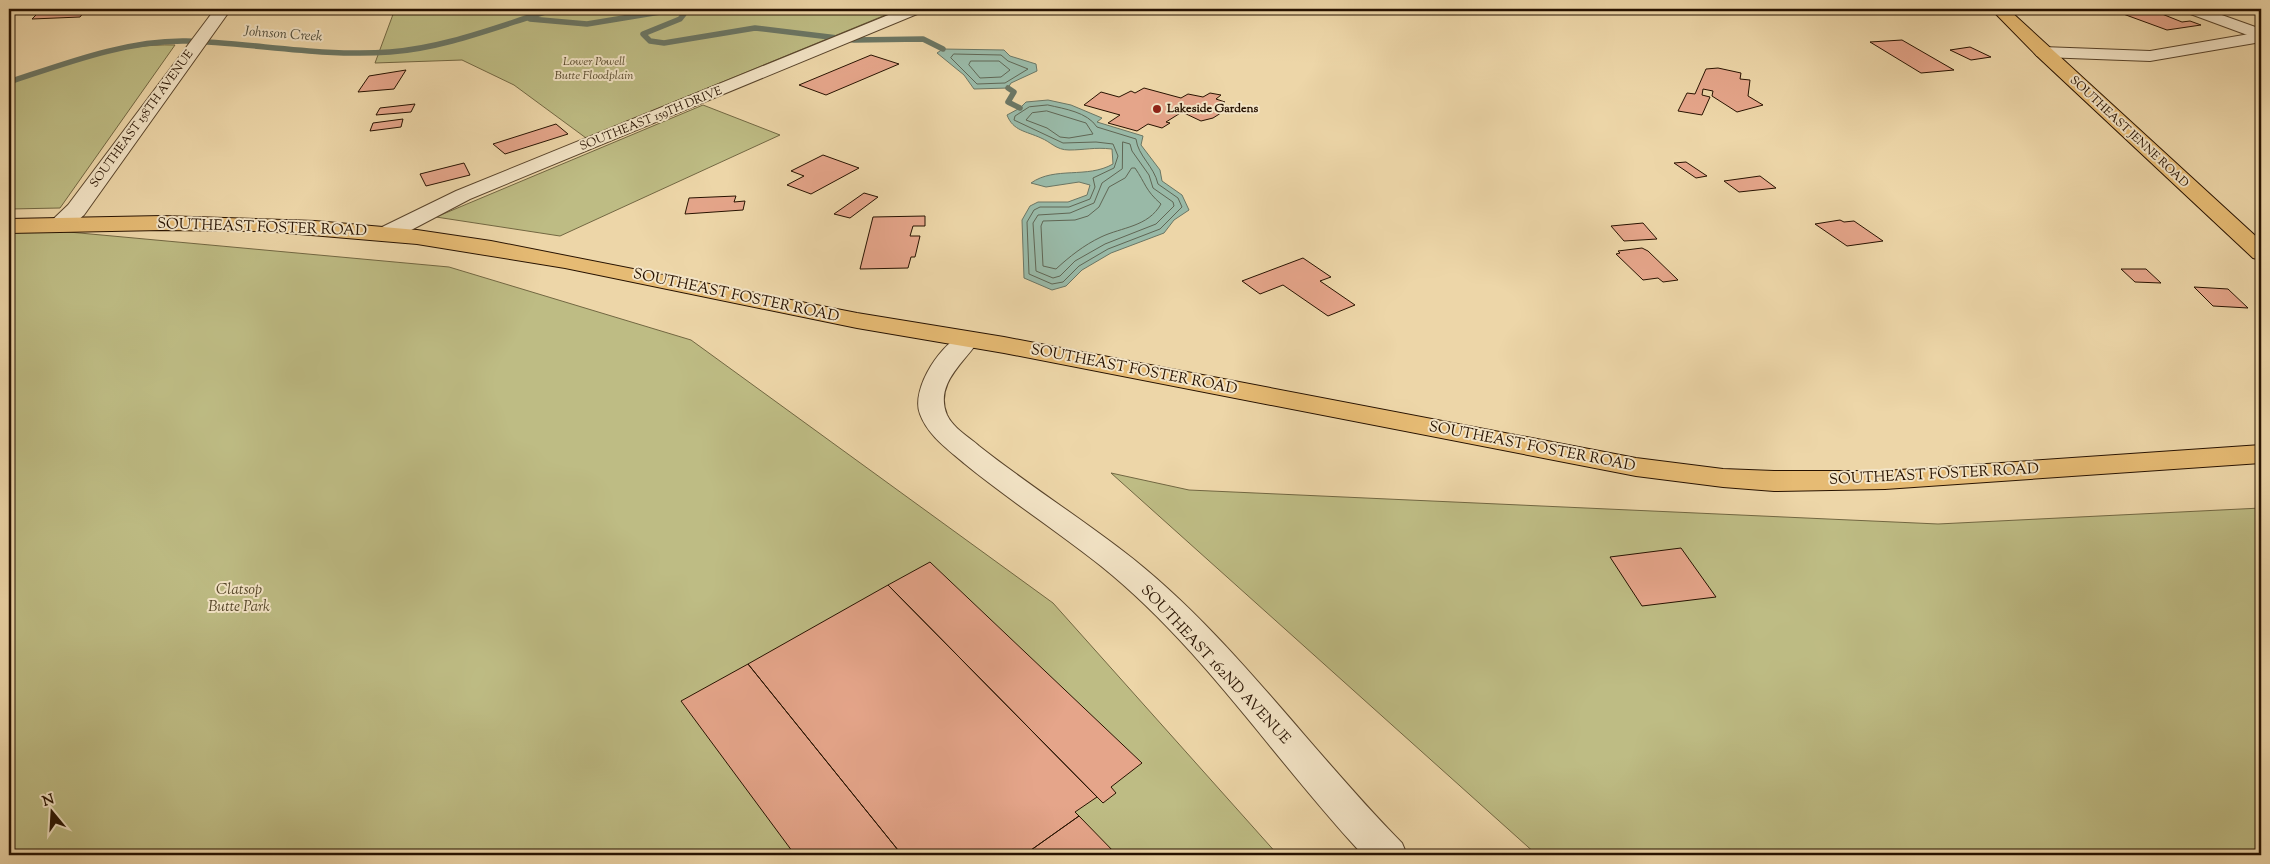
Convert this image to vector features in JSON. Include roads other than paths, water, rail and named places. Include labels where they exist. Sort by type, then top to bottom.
[{"type":"main road","name":"SOUTHEAST JENNE ROAD","points":[[1999,9],[2261,253]]},
{"type":"main road","name":"SOUTHEAST FOSTER ROAD","points":[[9,226],[241,224],[388,233],[493,248],[918,333],[1004,345],[1590,459],[1723,478],[1829,482],[1885,480],[2261,454]]},
{"type":"street","name":"SOUTHEAST 158TH AVENUE","points":[[58,225],[76,210],[196,43],[223,9]]},
{"type":"street","name":"SOUTHEAST 159TH DRIVE","points":[[388,233],[463,195],[916,9]]},
{"type":"street","points":[[2191,9],[2261,36]]},
{"type":"street","points":[[2043,52],[2150,56],[2261,36]]},
{"type":"street","name":"SOUTHEAST 162ND AVENUE","points":[[967,340],[931,390],[931,410],[938,423],[992,471],[1096,546],[1154,596],[1210,655],[1388,855]]},
{"type":"water","points":[[943,49],[1004,50],[1010,56],[1036,64],[1037,71],[1011,83],[1008,88],[974,89],[964,75],[937,53]]},
{"type":"water","points":[[1048,100],[1071,105],[1102,118],[1097,122],[1143,136],[1141,145],[1160,170],[1162,181],[1182,195],[1189,210],[1174,220],[1164,233],[1111,253],[1082,270],[1066,286],[1052,290],[1024,278],[1022,220],[1030,206],[1038,202],[1068,202],[1087,195],[1090,185],[1079,182],[1046,187],[1031,183],[1050,175],[1093,171],[1113,164],[1112,149],[1061,149],[1016,127],[1007,115],[1020,108],[1026,102]]},
{"type":"waterway","name":"Johnson Creek","points":[[9,82],[96,54],[141,44],[163,42],[212,42],[339,53],[411,50],[453,41],[555,9]]},
{"type":"waterway","points":[[530,19],[587,24],[660,12],[682,11],[684,14],[680,19],[643,34],[650,41],[664,43],[755,28],[854,40],[923,39],[943,49]]},
{"type":"waterway","points":[[1008,88],[1014,92],[1008,102],[1020,108]]},
{"type":"place","name":"Lakeside Gardens","points":[[1157,109]]},
{"type":"park label","name":"Lower Powell Butte Floodplain","points":[[594,69]]},
{"type":"park label","name":"Clatsop Butte Park","points":[[239,598]]}]
